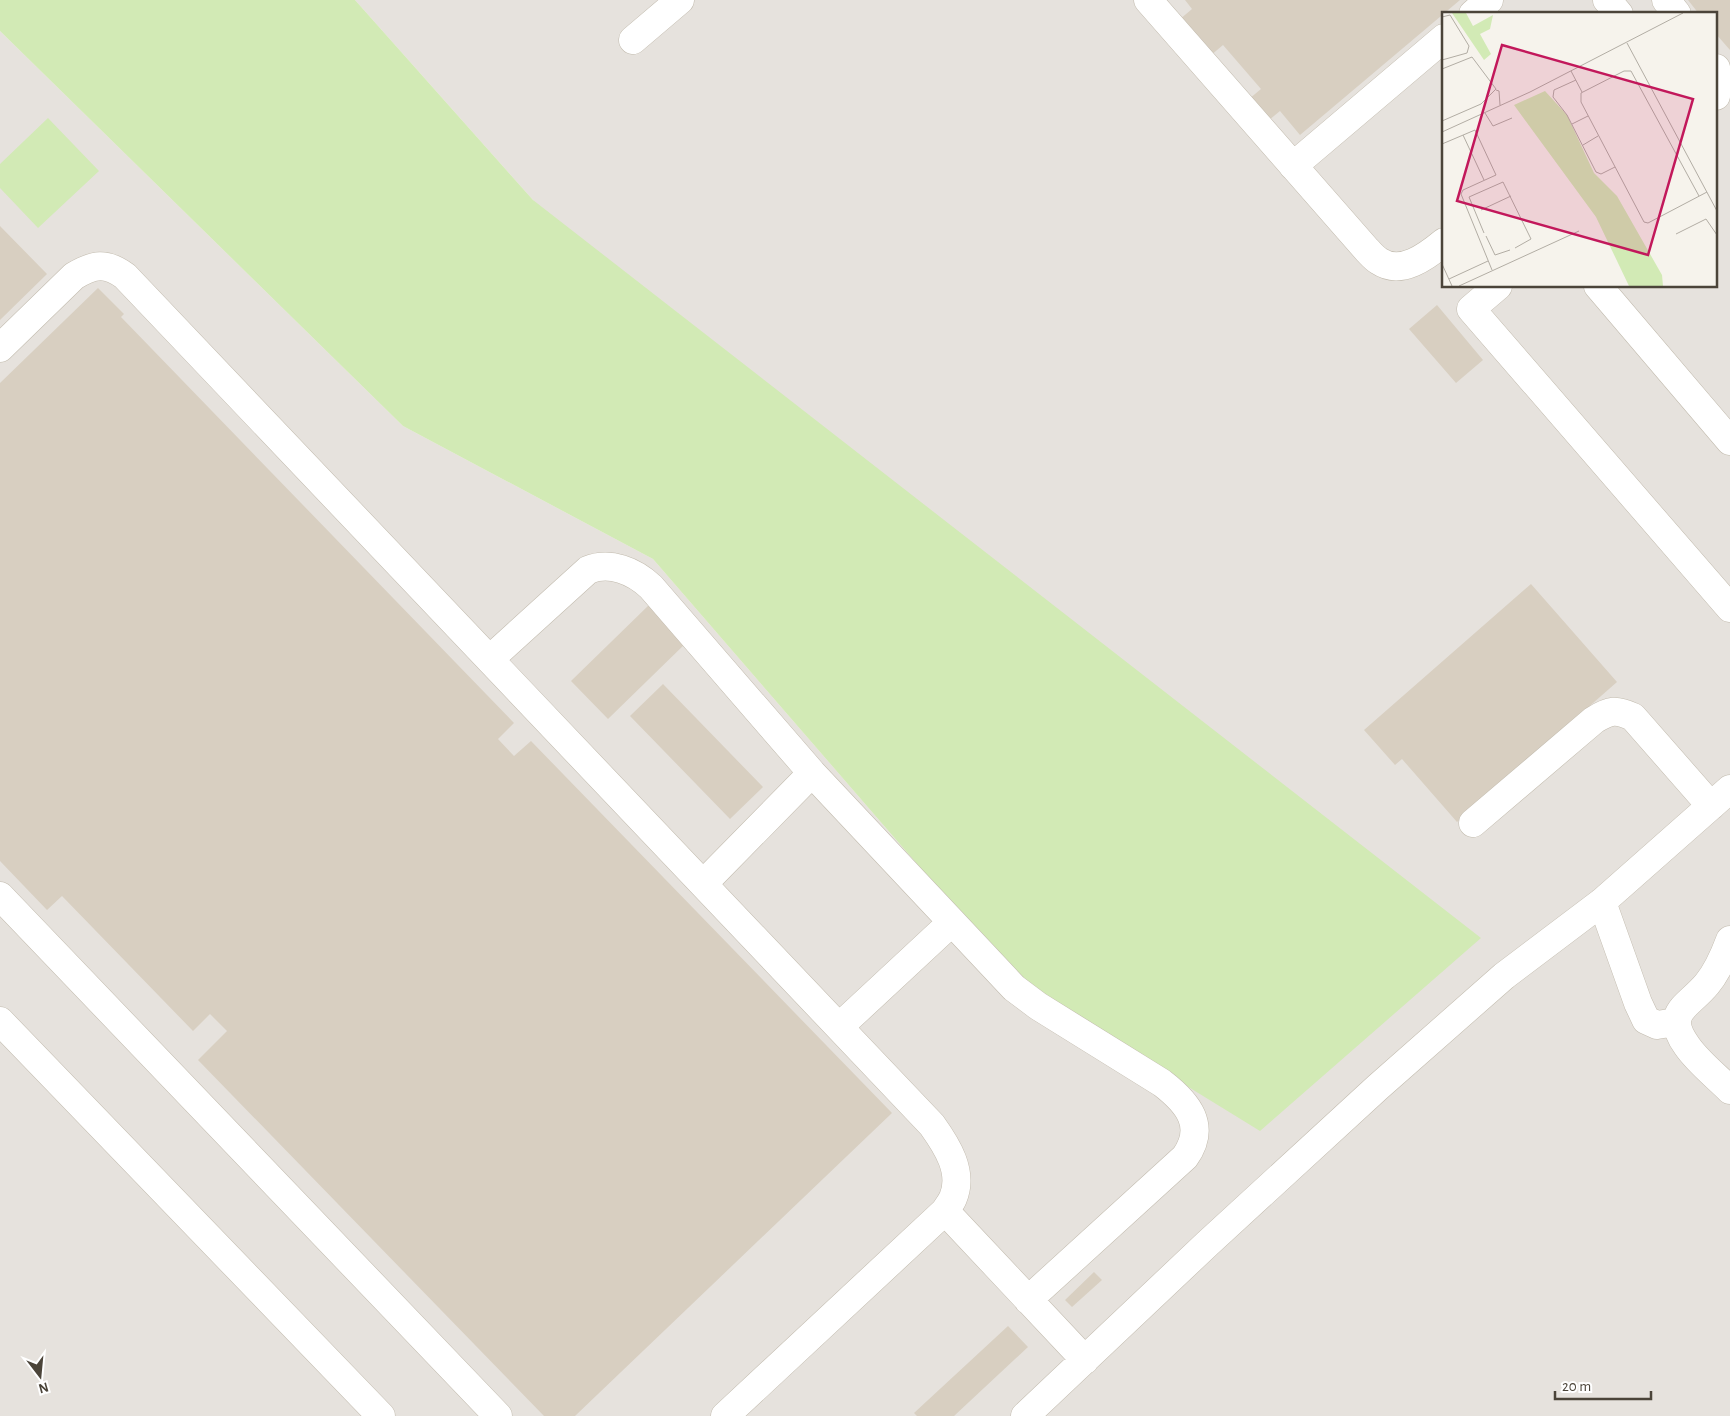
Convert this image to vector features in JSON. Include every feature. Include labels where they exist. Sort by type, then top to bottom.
[{"type":"street","points":[[633,40],[680,0]]},
{"type":"street","points":[[1148,0],[1379,262],[1395,267],[1413,263],[1442,244]]},
{"type":"street","points":[[1475,12],[1489,0]]},
{"type":"street","points":[[1607,0],[1617,12]]},
{"type":"street","points":[[1666,0],[1676,12]]},
{"type":"street","points":[[1293,166],[1442,40]]},
{"type":"street","points":[[0,348],[74,276],[89,268],[103,266],[115,269],[126,276],[932,1125],[945,1143],[951,1155],[956,1184],[953,1198],[945,1212],[726,1416]]},
{"type":"street","points":[[1496,288],[1472,309],[1730,608]]},
{"type":"street","points":[[1600,288],[1730,441]]},
{"type":"street","points":[[490,660],[588,570],[605,565],[614,566],[640,578],[651,586],[812,773],[1014,988],[1162,1083],[1187,1107],[1192,1115],[1194,1124],[1194,1141],[1185,1157],[1028,1300]]},
{"type":"street","points":[[1025,1416],[1207,1244],[1378,1087],[1504,976],[1602,902],[1720,798],[1633,717],[1623,712],[1613,711],[1594,720],[1473,823]]},
{"type":"street","points":[[703,884],[812,773]]},
{"type":"street","points":[[0,896],[498,1416]]},
{"type":"street","points":[[1602,902],[1638,1003],[1646,1020],[1657,1025],[1676,1022]]},
{"type":"street","points":[[839,1027],[952,922]]},
{"type":"street","points":[[1730,940],[1715,973],[1706,985],[1682,1007],[1676,1022],[1677,1028],[1688,1048],[1730,1090]]},
{"type":"street","points":[[0,1021],[381,1416]]},
{"type":"street","points":[[945,1212],[1085,1360]]},
{"type":"shaded area","points":[[355,0],[1730,0],[1730,1416],[0,1416],[0,31],[403,426],[653,559],[1021,984],[533,200]]},
{"type":"green space","points":[[0,0],[355,0],[533,200],[1481,938],[1260,1131],[1021,984],[653,559],[403,426],[0,31]]},
{"type":"green space","points":[[48,118],[99,171],[38,228],[0,188],[0,164]]},
{"type":"building","points":[[1185,0],[1460,0],[1446,12],[1442,12],[1442,15],[1300,135],[1280,111],[1268,121],[1249,99],[1261,89],[1223,45],[1210,56],[1179,20],[1192,9]]},
{"type":"building","points":[[1688,0],[1730,0],[1730,50],[1718,36],[1718,12],[1697,12]]},
{"type":"building","points":[[0,226],[47,274],[0,320]]},
{"type":"building","points":[[98,288],[124,314],[121,317],[514,723],[498,739],[514,756],[531,741],[892,1113],[575,1416],[544,1416],[198,1060],[227,1031],[210,1014],[193,1031],[62,896],[47,910],[0,861],[0,383]]},
{"type":"building","points":[[1437,305],[1483,360],[1456,383],[1409,329]]},
{"type":"building","points":[[1531,584],[1617,682],[1457,822],[1402,759],[1395,765],[1364,730]]},
{"type":"building","points":[[650,604],[687,642],[608,719],[571,681]]},
{"type":"building","points":[[663,684],[763,787],[730,819],[630,716]]},
{"type":"building","points":[[1094,1272],[1102,1280],[1072,1307],[1065,1300]]},
{"type":"building","points":[[1008,1326],[1028,1347],[954,1416],[917,1416],[914,1413]]}]
